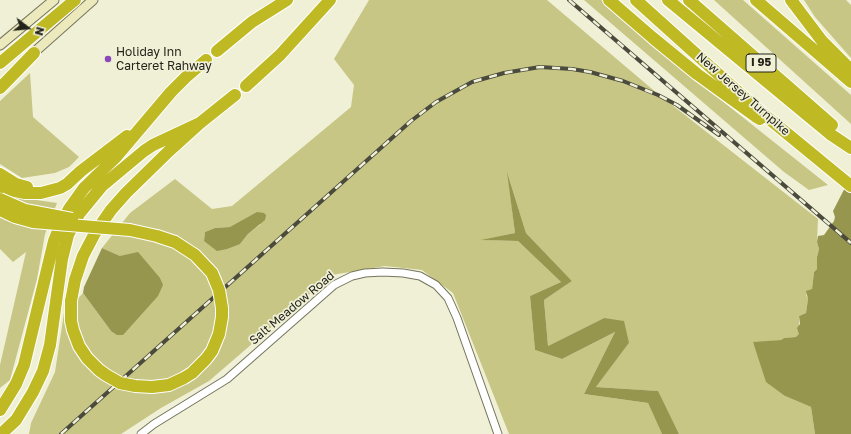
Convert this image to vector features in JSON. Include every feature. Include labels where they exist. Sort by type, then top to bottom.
[{"type":"highway","points":[[0,63],[75,0]]},
{"type":"highway","points":[[217,51],[252,22],[287,0]]},
{"type":"highway","points":[[246,86],[280,55],[330,0]]},
{"type":"highway","points":[[318,13],[334,0]]},
{"type":"highway","points":[[609,0],[675,57],[755,112]]},
{"type":"highway","name":"New Jersey Turnpike","points":[[636,0],[755,112],[779,127],[851,186]]},
{"type":"highway","points":[[668,0],[832,130],[851,147]]},
{"type":"highway","name":"I 95","points":[[689,0],[832,130]]},
{"type":"highway","points":[[756,0],[851,82]]},
{"type":"highway","points":[[791,0],[822,41],[851,70]]},
{"type":"highway","points":[[0,88],[34,53]]},
{"type":"highway","points":[[2,404],[18,380],[28,354],[51,253],[62,220],[84,188],[115,158],[171,92],[206,60]]},
{"type":"highway","points":[[0,199],[25,210],[130,230],[158,236],[182,246],[201,260],[212,273],[219,290],[222,317],[217,339],[206,359],[192,373],[168,385],[143,387],[120,382],[99,370],[87,358],[79,346],[73,330],[71,301],[75,280],[83,256],[95,233],[102,222],[126,193],[200,123],[235,95]]},
{"type":"highway","points":[[0,186],[18,192],[41,193],[67,184],[81,171],[146,122]]},
{"type":"highway","points":[[1,434],[16,420],[33,392],[43,371],[50,345],[62,259],[68,235],[79,214],[102,186],[144,150],[200,123]]},
{"type":"highway","points":[[0,174],[16,184],[38,187],[56,184],[81,171]]},
{"type":"highway","points":[[0,210],[15,217],[34,222],[130,230]]},
{"type":"main road","points":[[0,45],[54,0]]},
{"type":"main road","points":[[0,79],[34,53],[93,0]]},
{"type":"street","name":"Salt Meadow Road","points":[[141,434],[159,421],[227,379],[334,285],[352,276],[365,273],[383,272],[408,273],[425,278],[440,288],[448,298],[456,314],[498,434]]},
{"type":"shaded area","points":[[369,0],[547,0],[658,94],[818,219],[817,242],[819,249],[817,269],[814,272],[812,289],[806,295],[808,299],[806,313],[799,316],[799,334],[797,337],[753,343],[785,396],[811,407],[815,434],[679,434],[657,391],[596,387],[629,343],[604,318],[548,346],[544,300],[572,281],[526,233],[508,175],[515,233],[484,240],[518,241],[561,282],[530,296],[535,350],[562,359],[615,332],[584,394],[648,403],[662,434],[509,434],[453,293],[422,270],[385,266],[332,275],[209,381],[161,408],[121,434],[29,434],[31,423],[55,372],[64,313],[83,293],[111,331],[120,256],[102,248],[130,213],[175,179],[212,209],[232,206],[351,107],[354,85],[334,59]],"holes":[[[261,224],[248,234],[240,244],[204,241],[205,232],[215,228]]]},
{"type":"shaded area","points":[[584,0],[601,0],[687,73],[828,185],[809,190],[784,172]]},
{"type":"shaded area","points":[[714,0],[743,0],[851,95],[851,124]]},
{"type":"shaded area","points":[[804,0],[846,0],[851,5],[851,58],[815,17]]},
{"type":"shaded area","points":[[30,73],[33,117],[79,157],[69,167],[55,173],[22,178],[0,164],[0,101]]},
{"type":"shaded area","points":[[507,172],[526,233],[572,281],[544,300],[548,346],[604,318],[624,321],[629,343],[596,387],[658,391],[679,434],[662,434],[648,403],[584,394],[615,332],[562,359],[535,350],[530,296],[561,282],[518,241],[481,240],[515,233]]},
{"type":"shaded area","points":[[851,176],[851,434],[815,434],[811,407],[785,396],[766,382],[753,342],[781,340],[784,338],[796,337],[799,334],[797,328],[800,324],[799,316],[806,313],[808,299],[806,291],[812,289],[814,272],[817,269],[819,249],[817,242],[818,236],[824,235],[834,221],[835,217],[833,211]]},
{"type":"shaded area","points":[[0,193],[2,195],[57,203],[45,234],[37,279],[10,380],[0,388],[0,365],[26,252],[13,262],[0,249]]},
{"type":"shaded area","points":[[257,212],[264,213],[266,215],[265,220],[248,234],[240,244],[217,251],[204,241],[205,232],[215,228],[230,227]]},
{"type":"shaded area","points":[[102,248],[120,256],[138,252],[160,278],[163,285],[158,296],[123,335],[117,335],[111,331],[83,293],[84,287]]},
{"type":"railway","points":[[569,0],[851,243]]},
{"type":"railway","points":[[61,434],[411,121],[436,102],[472,82],[504,73],[540,67],[590,72],[623,81],[658,95],[677,105],[719,135]]},
{"type":"place","name":"Holiday Inn Carteret Rahway","points":[[108,59]]}]
